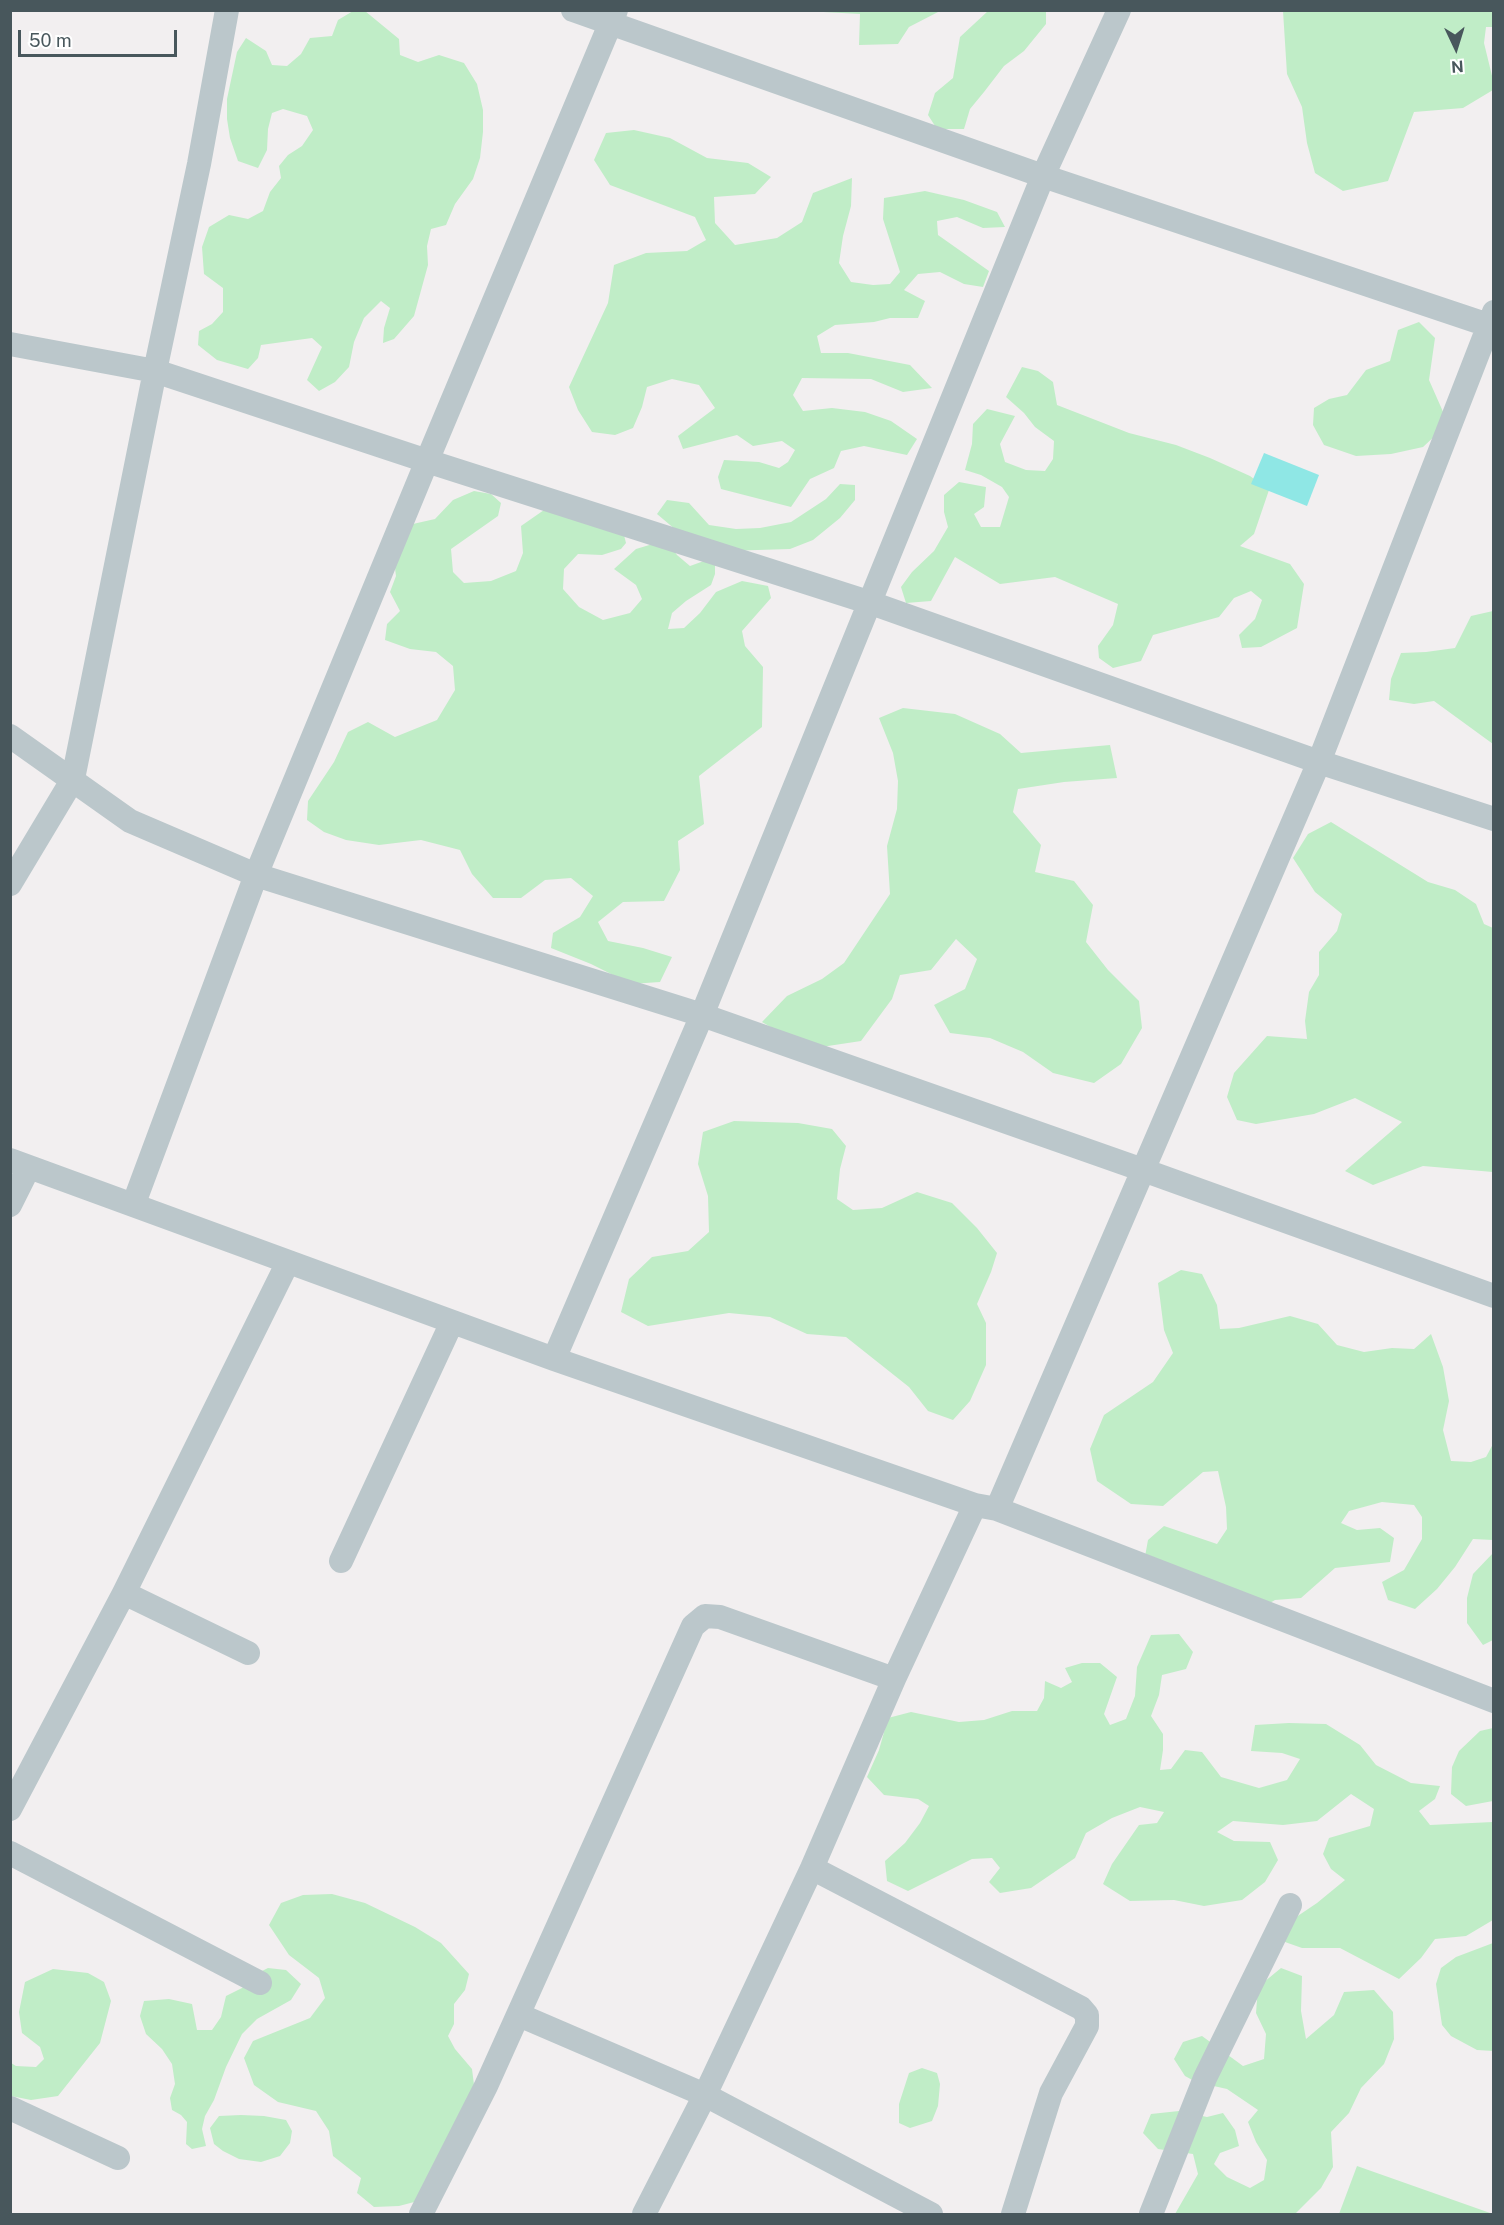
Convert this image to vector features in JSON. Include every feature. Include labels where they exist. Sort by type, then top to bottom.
[{"type":"street","points":[[10,885],[74,779],[155,371],[200,164],[227,10]]},
{"type":"street","points":[[573,10],[613,17],[1043,176],[1492,322],[1319,762],[1143,1170],[986,1507],[894,1679],[812,1868],[705,2095],[644,2214]]},
{"type":"street","points":[[555,1359],[702,1015],[1043,176],[1119,10]]},
{"type":"street","points":[[134,1203],[256,875],[613,17]]},
{"type":"street","points":[[10,344],[155,371],[871,603],[1319,762],[1494,819]]},
{"type":"street","points":[[10,736],[74,779],[130,821],[256,875],[702,1015],[1494,1296]]},
{"type":"street","points":[[10,1205],[20,1163],[555,1359],[986,1507],[1494,1701]]},
{"type":"street","points":[[10,1809],[124,1593],[288,1262]]},
{"type":"street","points":[[341,1561],[452,1322]]},
{"type":"street","points":[[124,1593],[248,1653]]},
{"type":"street","points":[[421,2214],[519,2015],[693,1626],[705,1616],[720,1617],[894,1679]]},
{"type":"street","points":[[10,1853],[260,1983]]},
{"type":"street","points":[[812,1868],[1081,2008],[1087,2015],[1087,2026],[1051,2093],[1013,2214]]},
{"type":"street","points":[[1151,2214],[1205,2078],[1290,1905]]},
{"type":"street","points":[[519,2015],[705,2095],[931,2214]]},
{"type":"street","points":[[10,2108],[118,2158]]},
{"type":"green space","points":[[353,11],[365,11],[399,39],[400,55],[418,62],[439,55],[464,63],[477,84],[483,110],[483,132],[480,158],[473,179],[455,204],[446,225],[431,229],[427,246],[428,265],[414,316],[394,339],[383,343],[384,328],[390,308],[381,301],[364,318],[354,342],[349,367],[335,382],[319,391],[307,380],[322,347],[312,338],[261,345],[258,358],[248,369],[217,360],[198,345],[199,331],[212,324],[223,312],[223,288],[204,274],[202,247],[209,227],[229,215],[248,219],[263,211],[270,192],[281,178],[279,166],[288,155],[302,146],[313,130],[307,116],[283,109],[272,113],[268,129],[267,150],[258,168],[238,161],[230,138],[227,119],[227,99],[237,52],[246,38],[266,51],[272,65],[287,66],[301,54],[310,38],[332,36],[338,20]]},
{"type":"green space","points":[[805,11],[940,11],[909,27],[898,44],[859,45],[860,14]]},
{"type":"green space","points":[[988,11],[1046,11],[1046,24],[1024,51],[1004,66],[970,109],[964,129],[937,129],[928,115],[935,93],[953,78],[960,37]]},
{"type":"green space","points":[[1283,11],[1493,11],[1493,27],[1486,27],[1484,43],[1493,80],[1493,90],[1463,108],[1414,112],[1388,181],[1343,191],[1315,173],[1307,143],[1302,107],[1287,74]]},
{"type":"green space","points":[[634,130],[670,138],[707,158],[748,163],[771,177],[755,194],[714,197],[715,223],[735,245],[777,238],[802,222],[813,193],[852,178],[851,206],[839,263],[851,282],[873,285],[890,284],[900,272],[883,219],[884,198],[925,191],[964,200],[997,212],[1005,227],[983,228],[957,217],[937,221],[938,235],[989,271],[983,287],[964,284],[940,272],[918,274],[904,290],[925,301],[918,318],[890,318],[874,322],[835,325],[817,336],[821,353],[848,353],[910,365],[932,388],[903,392],[871,379],[802,378],[793,395],[803,411],[832,408],[865,412],[891,421],[917,439],[907,455],[864,446],[841,451],[834,468],[810,479],[791,507],[721,489],[718,477],[724,460],[759,462],[779,468],[788,462],[795,450],[782,441],[753,446],[737,435],[683,449],[678,436],[715,408],[699,385],[672,379],[647,387],[633,428],[615,435],[592,432],[578,410],[569,387],[608,303],[614,265],[646,253],[687,251],[706,240],[695,217],[610,185],[594,160],[606,133]]},
{"type":"green space","points":[[1419,322],[1435,338],[1429,380],[1444,414],[1438,433],[1423,447],[1391,454],[1356,456],[1324,445],[1313,425],[1314,408],[1329,399],[1347,395],[1366,370],[1390,361],[1398,330]]},
{"type":"green space","points":[[1022,367],[1038,371],[1053,382],[1057,405],[1129,433],[1176,445],[1210,458],[1250,476],[1269,490],[1254,534],[1240,546],[1290,564],[1304,584],[1297,628],[1261,647],[1242,648],[1239,635],[1255,619],[1262,600],[1251,591],[1234,598],[1219,617],[1153,635],[1141,661],[1113,668],[1099,658],[1098,646],[1113,625],[1118,604],[1055,577],[1000,584],[955,557],[931,601],[906,603],[901,587],[912,572],[934,551],[948,527],[944,512],[944,495],[959,482],[986,487],[984,507],[974,514],[981,527],[1000,527],[1009,497],[1002,487],[981,475],[965,470],[972,444],[973,424],[987,409],[1015,416],[1000,444],[1005,462],[1026,470],[1045,471],[1053,459],[1054,441],[1035,427],[1024,413],[1006,397]]},
{"type":"green space","points":[[840,484],[855,485],[855,500],[840,518],[813,540],[790,549],[725,551],[676,530],[657,514],[667,500],[689,503],[709,525],[736,529],[760,528],[791,522],[826,499]]},
{"type":"green space","points":[[474,491],[491,494],[501,503],[498,516],[451,549],[453,572],[464,583],[491,581],[516,571],[523,553],[521,526],[544,510],[624,535],[626,543],[621,549],[602,555],[578,554],[564,569],[563,589],[579,607],[603,620],[630,613],[642,599],[636,585],[614,569],[636,549],[666,540],[677,555],[690,566],[715,557],[715,574],[711,585],[672,613],[668,629],[684,628],[700,613],[716,592],[742,581],[768,586],[771,598],[742,631],[745,646],[763,667],[762,727],[699,776],[704,824],[678,841],[680,870],[664,901],[623,902],[598,922],[608,941],[672,957],[660,982],[631,984],[591,964],[551,948],[553,933],[580,917],[593,896],[571,878],[545,880],[521,898],[493,898],[472,874],[460,850],[421,840],[379,845],[346,840],[324,832],[307,820],[308,801],[334,762],[348,732],[368,722],[395,737],[437,720],[455,690],[453,666],[436,652],[410,649],[385,640],[387,624],[400,611],[390,592],[396,576],[392,545],[404,526],[435,519],[453,500]]},
{"type":"green space","points":[[1493,611],[1493,744],[1434,701],[1414,704],[1389,700],[1391,679],[1401,653],[1455,648],[1471,616]]},
{"type":"green space","points":[[903,708],[955,714],[1000,734],[1021,753],[1110,745],[1117,778],[1064,782],[1018,789],[1013,812],[1041,845],[1035,872],[1074,881],[1093,905],[1086,942],[1108,970],[1139,1001],[1142,1028],[1121,1064],[1094,1083],[1053,1073],[1023,1052],[990,1038],[950,1033],[934,1005],[965,989],[977,959],[956,939],[931,970],[900,975],[892,999],[861,1041],[808,1049],[762,1022],[787,996],[822,979],[844,963],[890,894],[887,846],[897,809],[898,781],[893,753],[879,718]]},
{"type":"green space","points":[[1331,822],[1428,882],[1455,890],[1476,904],[1484,924],[1493,928],[1493,1172],[1423,1166],[1373,1185],[1345,1171],[1402,1122],[1355,1098],[1314,1114],[1256,1124],[1237,1120],[1227,1097],[1234,1073],[1267,1036],[1307,1039],[1305,1021],[1309,992],[1319,975],[1319,952],[1337,931],[1342,914],[1315,892],[1293,858],[1308,834]]},
{"type":"green space","points":[[734,1121],[798,1123],[832,1129],[846,1146],[840,1169],[837,1199],[853,1210],[882,1208],[917,1192],[952,1203],[977,1228],[997,1253],[977,1304],[986,1323],[986,1365],[970,1401],[953,1420],[928,1411],[909,1387],[846,1337],[807,1334],[770,1317],[729,1313],[648,1326],[621,1312],[629,1279],[652,1257],[688,1251],[709,1232],[708,1196],[698,1164],[703,1132]]},
{"type":"green space","points":[[1181,1270],[1202,1274],[1217,1305],[1220,1329],[1239,1328],[1290,1316],[1318,1324],[1337,1345],[1364,1352],[1392,1348],[1414,1349],[1431,1334],[1443,1367],[1449,1401],[1443,1430],[1451,1461],[1471,1462],[1486,1457],[1493,1444],[1493,1540],[1473,1539],[1437,1589],[1415,1609],[1388,1600],[1382,1582],[1404,1570],[1422,1539],[1422,1517],[1414,1505],[1382,1502],[1349,1511],[1341,1523],[1357,1530],[1380,1528],[1394,1538],[1390,1562],[1335,1568],[1301,1598],[1275,1600],[1254,1612],[1144,1562],[1148,1540],[1164,1526],[1217,1544],[1227,1529],[1226,1507],[1218,1471],[1203,1472],[1163,1506],[1131,1504],[1097,1481],[1090,1449],[1104,1415],[1153,1382],[1173,1353],[1164,1330],[1158,1283]]},
{"type":"green space","points":[[1493,1553],[1493,1640],[1483,1645],[1467,1623],[1467,1598],[1473,1574]]},
{"type":"green space","points":[[1179,1634],[1193,1652],[1186,1669],[1162,1675],[1159,1695],[1151,1716],[1163,1734],[1160,1770],[1171,1769],[1185,1750],[1202,1752],[1221,1777],[1259,1788],[1287,1780],[1300,1759],[1282,1753],[1251,1751],[1255,1725],[1326,1724],[1360,1745],[1376,1765],[1411,1783],[1440,1786],[1435,1799],[1419,1811],[1430,1825],[1493,1822],[1493,1920],[1466,1936],[1435,1939],[1421,1958],[1399,1979],[1340,1948],[1302,1948],[1268,1936],[1317,1903],[1345,1880],[1331,1869],[1323,1854],[1329,1838],[1370,1826],[1374,1809],[1351,1794],[1317,1821],[1283,1825],[1233,1821],[1217,1832],[1234,1841],[1270,1842],[1278,1860],[1265,1882],[1242,1900],[1204,1906],[1174,1900],[1130,1901],[1103,1884],[1112,1864],[1139,1825],[1157,1823],[1164,1812],[1140,1807],[1112,1818],[1086,1833],[1075,1858],[1031,1888],[1000,1893],[989,1882],[1000,1868],[992,1858],[972,1859],[908,1891],[887,1881],[885,1861],[905,1843],[929,1806],[918,1799],[884,1795],[867,1777],[879,1750],[888,1718],[911,1712],[959,1722],[984,1720],[1012,1711],[1037,1711],[1044,1698],[1045,1681],[1061,1688],[1072,1682],[1065,1668],[1082,1663],[1100,1663],[1117,1677],[1104,1714],[1110,1725],[1126,1719],[1135,1696],[1137,1667],[1151,1635]]},
{"type":"green space","points":[[1493,1728],[1493,1801],[1466,1806],[1451,1794],[1452,1767],[1459,1751],[1480,1731]]},
{"type":"green space","points":[[332,1894],[365,1903],[415,1927],[441,1943],[469,1974],[465,1990],[454,2004],[454,2024],[448,2036],[455,2049],[472,2069],[477,2109],[437,2196],[399,2206],[374,2207],[357,2193],[361,2178],[333,2156],[329,2131],[316,2111],[278,2102],[254,2085],[244,2058],[253,2041],[310,2018],[325,1998],[319,1978],[289,1955],[269,1925],[281,1903],[303,1895]]},
{"type":"green space","points":[[1493,1943],[1493,2051],[1477,2050],[1451,2036],[1442,2025],[1436,1984],[1441,1968],[1456,1957]]},
{"type":"green space","points":[[268,1968],[286,1970],[301,1984],[291,2000],[257,2019],[242,2034],[205,2116],[202,2129],[206,2146],[192,2149],[186,2144],[187,2122],[172,2110],[170,2098],[175,2084],[172,2064],[162,2049],[146,2034],[140,2016],[144,2001],[169,1999],[192,2004],[197,2030],[212,2030],[221,2017],[226,1996],[242,1988]]},
{"type":"green space","points":[[1281,1968],[1302,1976],[1301,2011],[1306,2039],[1334,2015],[1344,1992],[1374,1990],[1393,2012],[1394,2039],[1384,2064],[1361,2088],[1349,2113],[1331,2132],[1333,2167],[1321,2188],[1295,2214],[1175,2214],[1198,2174],[1193,2154],[1158,2149],[1143,2133],[1151,2114],[1179,2111],[1207,2117],[1223,2113],[1235,2130],[1239,2146],[1220,2153],[1214,2164],[1227,2177],[1250,2188],[1264,2180],[1267,2160],[1248,2122],[1258,2110],[1227,2089],[1196,2082],[1185,2076],[1174,2059],[1183,2042],[1202,2036],[1243,2066],[1264,2059],[1266,2034],[1256,2013],[1258,1987]]},
{"type":"green space","points":[[53,1969],[88,1973],[104,1982],[111,2001],[100,2043],[58,2096],[31,2100],[11,2096],[11,2063],[16,2066],[36,2067],[44,2059],[40,2047],[22,2033],[19,2012],[25,1982]]},
{"type":"green space","points":[[922,2068],[937,2073],[940,2084],[938,2106],[932,2121],[910,2128],[899,2123],[899,2104],[909,2073]]},
{"type":"green space","points":[[241,2115],[286,2120],[292,2131],[290,2143],[280,2156],[261,2162],[239,2159],[214,2144],[210,2128],[219,2116]]},
{"type":"green space","points":[[1357,2166],[1493,2214],[1339,2214]]},
{"type":"water","points":[[1264,453],[1319,475],[1307,506],[1251,484]]}]
